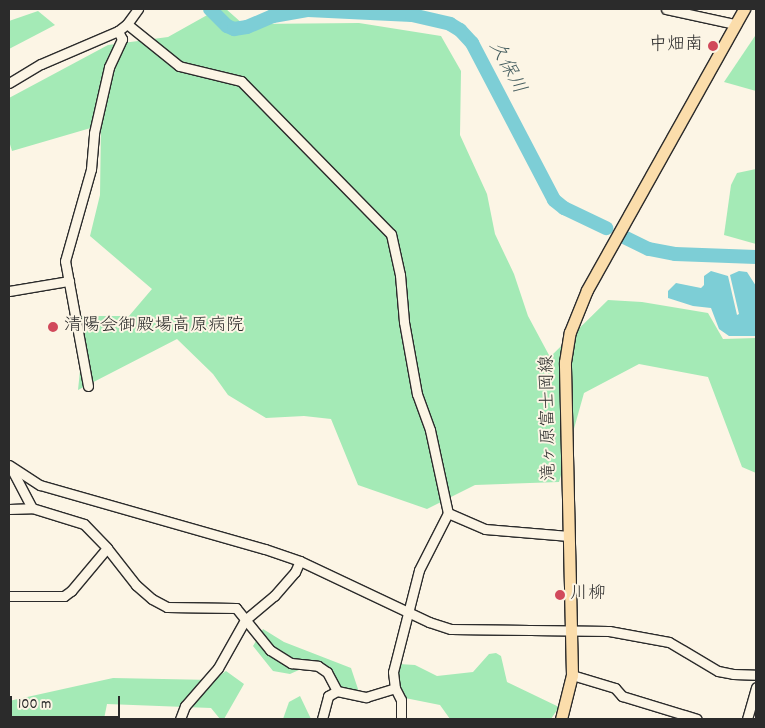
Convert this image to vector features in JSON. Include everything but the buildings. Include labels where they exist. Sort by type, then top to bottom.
[{"type":"main road","name":"滝ヶ原富士岡線","points":[[562,719],[572,675],[566,362],[570,332],[576,313],[744,9]]},
{"type":"street","points":[[9,83],[41,64],[118,31],[127,24],[138,9]]},
{"type":"street","points":[[666,9],[735,24]]},
{"type":"street","points":[[127,24],[180,66],[241,81],[391,234],[400,275],[404,322],[417,394],[430,430],[448,514],[419,570],[392,672],[395,688],[401,700],[401,719]]},
{"type":"street","points":[[88,386],[65,261],[91,169],[94,133],[109,67],[122,39],[118,31]]},
{"type":"street","points":[[9,291],[68,280]]},
{"type":"street","points":[[10,467],[32,508]]},
{"type":"street","points":[[10,467],[40,485],[265,548],[300,560],[407,612],[451,629],[609,631],[658,639],[682,649],[718,671],[756,675]]},
{"type":"street","points":[[9,509],[32,508],[84,524],[107,548],[136,585],[167,607],[236,608],[270,650],[290,663],[318,666],[327,672],[337,691]]},
{"type":"street","points":[[448,514],[485,529],[569,536]]},
{"type":"street","points":[[9,596],[64,596],[71,591],[107,548]]},
{"type":"street","points":[[180,719],[185,706],[218,668],[245,620],[274,596],[295,572],[300,560]]},
{"type":"street","points":[[572,675],[615,688],[622,696],[697,719]]},
{"type":"street","points":[[747,719],[756,687]]},
{"type":"street","points":[[322,719],[328,696],[337,691],[366,697],[395,688]]},
{"type":"green space","points":[[218,9],[226,9],[243,24],[359,23],[441,36],[461,71],[460,135],[487,194],[495,234],[514,274],[528,316],[550,357],[608,300],[642,302],[708,313],[723,339],[756,338],[756,473],[742,467],[708,377],[639,364],[584,393],[559,482],[475,485],[427,509],[358,485],[331,419],[304,416],[266,418],[228,395],[213,374],[177,339],[78,390],[82,351],[71,316],[129,316],[152,289],[90,236],[100,195],[101,125],[12,151],[9,141],[9,98],[108,45],[168,37]]},
{"type":"green space","points":[[38,11],[55,25],[9,49],[9,21]]},
{"type":"green space","points":[[755,36],[756,91],[724,82]]},
{"type":"green space","points":[[756,169],[756,244],[724,235],[731,185],[737,173]]},
{"type":"green space","points":[[263,629],[284,642],[351,668],[359,692],[340,688],[310,665],[290,674],[273,671],[253,646]]},
{"type":"green space","points":[[496,653],[501,656],[507,682],[559,707],[551,719],[450,719],[440,705],[400,697],[393,669],[399,664],[415,665],[437,676],[473,672],[489,654]]},
{"type":"green space","points":[[226,671],[244,684],[224,719],[220,719],[211,708],[107,704],[104,719],[9,719],[9,701],[113,678],[213,680]]},
{"type":"green space","points":[[300,696],[311,719],[283,719],[289,702]]},
{"type":"water","points":[[711,271],[728,276],[737,315],[739,314],[730,275],[739,271],[747,272],[756,286],[756,336],[729,336],[719,329],[711,308],[693,306],[668,298],[668,291],[676,283],[701,288],[704,285],[704,276]]},
{"type":"waterway","name":"久保川","points":[[210,9],[227,26],[234,29],[247,27],[273,16],[308,10],[412,15],[450,24],[460,30],[472,43],[554,200],[564,208],[606,228]]},
{"type":"waterway","name":"久保川","points":[[626,238],[649,249],[675,254],[756,257]]},
{"type":"place","name":"中畑南","points":[[713,46]]},
{"type":"place","name":"清陽会御殿場高原病院","points":[[53,327]]},
{"type":"place","name":"川柳","points":[[560,595]]}]
